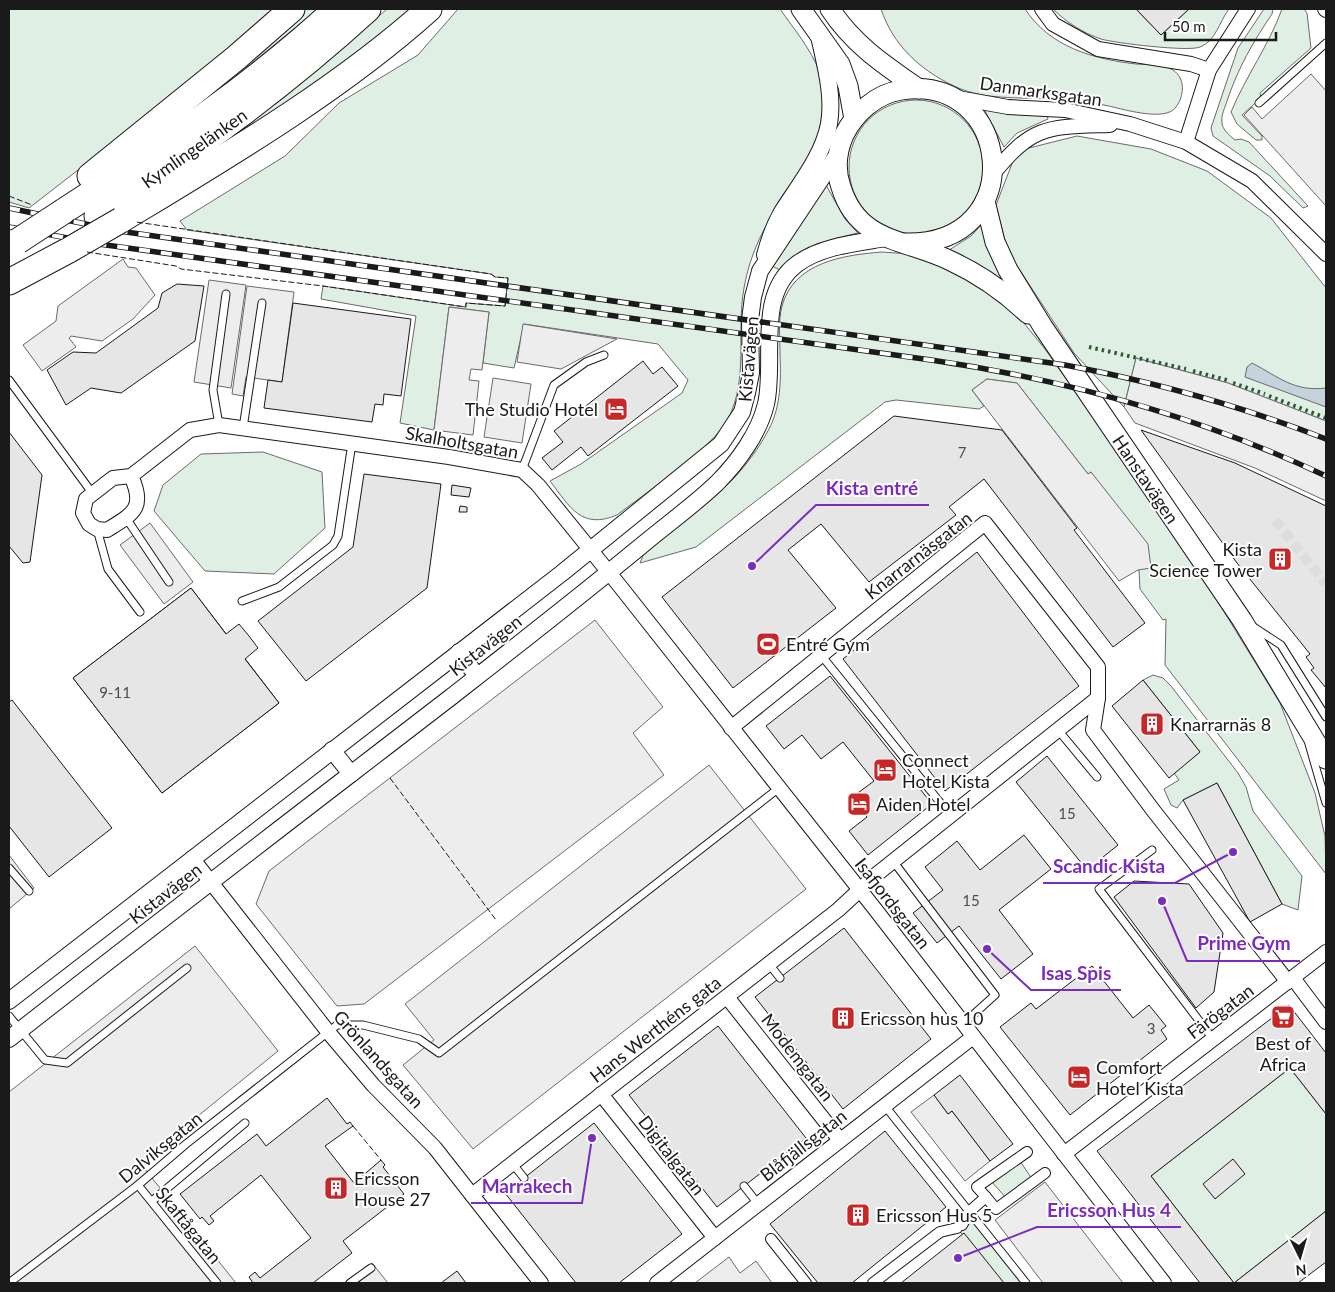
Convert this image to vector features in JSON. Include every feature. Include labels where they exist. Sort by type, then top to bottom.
[{"type":"highway","points":[[56,209],[292,9]]},
{"type":"highway","name":"Kymlingelänken","points":[[12,242],[56,209],[151,154],[207,114],[264,71],[336,9]]},
{"type":"highway","name":"Kymlingelänken","points":[[9,273],[59,248],[109,218],[319,54],[368,9]]},
{"type":"highway","points":[[109,218],[186,181],[342,79],[430,9]]},
{"type":"highway","points":[[9,282],[59,248]]},
{"type":"main road","points":[[801,9],[840,64],[848,86],[854,119]]},
{"type":"main road","name":"Hanstavägen","points":[[830,9],[843,28],[868,54],[918,89]]},
{"type":"main road","name":"Hanstavägen","points":[[905,244],[937,241],[952,235],[976,214],[985,201],[993,174],[993,157],[983,127],[973,114],[947,95],[918,89],[900,90],[883,96],[867,106],[854,119],[845,134],[839,152],[839,182],[847,203],[860,221],[886,238],[950,260],[1011,298],[1043,327]]},
{"type":"main road","name":"Hanstavägen","points":[[985,201],[995,242],[1008,270],[1043,327],[1242,620],[1326,759]]},
{"type":"street","points":[[1042,9],[1053,24],[1098,49],[1210,70]]},
{"type":"street","points":[[1186,142],[1210,70],[1248,9]]},
{"type":"street","points":[[760,271],[772,232],[807,175],[829,124],[830,98],[827,71],[818,33]]},
{"type":"street","name":"Danmarksgatan","points":[[947,95],[1008,106],[1065,110],[1130,124],[1186,142],[1252,181],[1326,254]]},
{"type":"street","name":"Danmarksgatan","points":[[993,174],[1021,142],[1049,129],[1130,124]]},
{"type":"street","name":"Kistavägen","points":[[9,1001],[459,652],[721,444],[742,412],[747,393],[751,373],[753,297],[760,271],[839,152]]},
{"type":"street","name":"Kistavägen","points":[[14,1034],[478,676],[717,483],[747,446],[765,408],[770,374],[770,318],[782,278],[811,255],[832,248],[886,238]]},
{"type":"street","name":"Skalholtsgatan","points":[[97,529],[89,524],[83,513],[86,499],[113,478],[131,476],[190,430],[203,426],[219,425],[352,443],[522,470],[538,485],[590,549]]},
{"type":"street","points":[[97,529],[107,530],[136,509],[139,501],[138,490],[131,476]]},
{"type":"street","name":"Knarrarnäsgatan","points":[[731,728],[985,523],[1098,667],[1098,698],[1093,730],[1153,810],[1326,1022]]},
{"type":"street","name":"Isafjordsgatan","points":[[590,549],[859,889],[1163,1283]]},
{"type":"street","points":[[459,652],[478,676]]},
{"type":"street","points":[[859,889],[1098,698]]},
{"type":"street","points":[[332,750],[351,774]]},
{"type":"street","name":"Grönlandsgatan","points":[[192,858],[329,1034],[373,1085],[435,1148],[540,1283]]},
{"type":"street","name":"Hans Werthéns gata","points":[[472,1195],[838,910],[859,889]]},
{"type":"street","name":"Färögatan","points":[[1064,1154],[1326,952]]},
{"type":"street","name":"Modemgatan","points":[[726,997],[840,1140]]},
{"type":"street","name":"Blåfjällsgatan","points":[[657,1283],[973,1037]]},
{"type":"street","name":"Digitalgatan","points":[[600,1094],[715,1238]]},
{"type":"street","points":[[1027,1152],[977,1187],[986,1198],[996,1209],[1045,1173]]},
{"type":"street","points":[[873,1283],[940,1232],[960,1227],[970,1211],[986,1198]]},
{"type":"street","points":[[771,1239],[806,1283]]},
{"type":"lane","points":[[1259,103],[1326,43]]},
{"type":"lane","points":[[219,425],[213,390],[226,294]]},
{"type":"lane","points":[[243,428],[262,303]]},
{"type":"lane","points":[[522,470],[554,386],[586,362],[604,355]]},
{"type":"lane","points":[[9,380],[94,494]]},
{"type":"lane","points":[[242,600],[279,587],[333,545],[338,536],[352,443]]},
{"type":"lane","points":[[126,518],[168,582]]},
{"type":"lane","points":[[97,529],[108,569],[140,612]]},
{"type":"lane","points":[[1242,620],[1281,645],[1326,717]]},
{"type":"lane","points":[[821,655],[951,816]]},
{"type":"lane","points":[[1302,720],[1326,802]]},
{"type":"lane","points":[[1058,730],[1097,777]]},
{"type":"lane","name":"Dalviksgatan","points":[[9,1283],[138,1185],[186,1144],[329,1034],[337,1025],[363,1025],[420,1038],[439,1053],[779,788]]},
{"type":"lane","points":[[1152,850],[1099,889],[1213,1039]]},
{"type":"lane","points":[[893,861],[994,995],[963,1024]]},
{"type":"lane","points":[[9,868],[29,891]]},
{"type":"lane","points":[[769,964],[780,978]]},
{"type":"lane","points":[[9,1016],[14,1034],[45,1060],[67,1063],[188,968]]},
{"type":"lane","points":[[885,1106],[1026,1283]]},
{"type":"lane","points":[[152,1201],[246,1123]]},
{"type":"lane","points":[[512,1163],[524,1178]]},
{"type":"lane","name":"Skaftågatan","points":[[138,1185],[217,1283]]},
{"type":"lane","points":[[744,1186],[758,1204]]},
{"type":"lane","points":[[350,1283],[371,1268]]},
{"type":"green space","points":[[9,9],[274,9],[179,92],[29,208],[9,202]]},
{"type":"green space","points":[[305,9],[318,9],[240,73],[170,126]]},
{"type":"green space","points":[[387,9],[418,9],[337,72],[201,157],[282,99]]},
{"type":"green space","points":[[458,9],[780,9],[807,47],[820,73],[825,94],[824,114],[819,134],[811,153],[777,206],[763,232],[748,271],[742,305],[738,387],[728,419],[709,443],[677,470],[617,515],[605,519],[594,520],[585,518],[570,507],[550,481],[581,464],[682,393],[688,380],[658,344],[524,324],[514,368],[483,363],[489,312],[449,307],[434,430],[400,423],[416,316],[321,299],[323,286],[465,307],[466,303],[505,306],[508,278],[187,230],[180,221],[285,156],[339,103],[418,55]]},
{"type":"green space","points":[[881,9],[1025,9],[1047,33],[1074,49],[1104,59],[1160,66],[1173,70],[1182,83],[1181,98],[1176,107],[1170,112],[1153,114],[1083,102],[993,96],[967,91],[942,80],[909,55],[893,34]]},
{"type":"green space","points":[[1053,9],[1136,9],[1161,35],[1189,9],[1229,9],[1214,36],[1205,44],[1193,48],[1167,48],[1101,39],[1075,27]]},
{"type":"green space","points":[[1264,9],[1273,9],[1272,14],[1252,45],[1236,77],[1223,111],[1222,125],[1235,140],[1241,139],[1249,142],[1308,206],[1303,208],[1270,176],[1213,136],[1211,128],[1238,48]]},
{"type":"green space","points":[[1282,9],[1304,9],[1307,13],[1311,48],[1260,93],[1261,98],[1242,115],[1262,136],[1262,140],[1256,140],[1237,124],[1231,112],[1271,35]]},
{"type":"green space","points":[[916,100],[942,105],[953,111],[963,120],[972,130],[978,141],[983,167],[978,193],[972,204],[963,214],[953,223],[942,229],[916,234],[890,229],[879,223],[869,214],[860,204],[854,193],[849,167],[854,141],[860,130],[869,120],[879,111],[890,105]]},
{"type":"green space","points":[[984,109],[1047,114],[1048,119],[1017,133],[1004,147]]},
{"type":"green space","points":[[1077,136],[1151,149],[1207,171],[1271,218],[1326,288],[1326,421],[1228,383],[1136,358],[1124,407],[1074,353],[1008,252],[996,205],[1013,161],[1025,149]]},
{"type":"green space","points":[[826,185],[845,219],[858,233],[816,245],[780,270],[772,266]]},
{"type":"green space","points":[[983,223],[1011,287],[946,252],[971,236]]},
{"type":"green space","points":[[882,252],[910,254],[934,261],[993,293],[1019,317],[1045,349],[1109,439],[1212,592],[1280,703],[1315,793],[1325,836],[1326,874],[1165,665],[1166,619],[1163,620],[1140,589],[1139,570],[1091,472],[1088,474],[1017,383],[987,379],[972,390],[984,406],[979,409],[896,400],[885,402],[696,547],[640,563],[644,553],[729,483],[757,450],[769,429],[776,411],[779,392],[780,318],[782,306],[788,291],[797,279],[809,270],[837,259]]},
{"type":"green space","points":[[263,452],[322,472],[325,528],[274,574],[205,571],[154,511],[163,485],[201,454]]},
{"type":"green space","points":[[1153,675],[1163,678],[1171,686],[1238,773],[1246,787],[1253,811],[1302,876],[1298,910],[1282,904],[1217,783],[1183,800],[1177,808],[1171,805],[1164,789],[1179,780],[1174,773],[1200,752],[1143,680]]},
{"type":"green space","points":[[1290,1068],[1326,1114],[1326,1211],[1234,1283],[1151,1176]]},
{"type":"green space","points":[[1020,1161],[1032,1179],[1007,1199],[992,1182]]},
{"type":"green space","points":[[970,1211],[1026,1283],[1002,1283],[957,1228]]},
{"type":"shaded area","points":[[1311,74],[1326,91],[1326,206],[1244,115],[1252,107],[1262,119]]},
{"type":"shaded area","points":[[123,259],[128,267],[136,268],[155,295],[133,319],[102,341],[71,336],[69,338],[76,347],[42,371],[23,345],[56,321],[58,306]]},
{"type":"shaded area","points":[[209,280],[246,285],[231,388],[194,382]]},
{"type":"shaded area","points":[[247,286],[294,292],[282,382],[246,377],[243,396],[232,394]]},
{"type":"shaded area","points":[[449,307],[489,312],[482,370],[471,369],[469,380],[479,381],[473,435],[434,430]]},
{"type":"shaded area","points":[[523,324],[617,339],[561,369],[517,362]]},
{"type":"shaded area","points":[[1136,358],[1228,383],[1326,421],[1326,501],[1255,468],[1135,423],[1124,407]]},
{"type":"shaded area","points":[[1252,363],[1296,386],[1315,389],[1326,388],[1326,407],[1245,377],[1247,367]]},
{"type":"shaded area","points":[[493,378],[531,384],[522,443],[484,437]]},
{"type":"shaded area","points":[[987,379],[1017,383],[1088,474],[1091,472],[1148,544],[1151,568],[1138,570],[1119,581],[972,390]]},
{"type":"shaded area","points":[[150,523],[193,582],[164,604],[120,545]]},
{"type":"shaded area","points":[[595,620],[663,707],[633,733],[664,775],[364,1004],[337,1006],[256,904],[269,871]]},
{"type":"shaded area","points":[[709,765],[806,889],[473,1149],[403,1065],[434,1040],[405,1004]]},
{"type":"shaded area","points":[[9,855],[34,888],[9,909]]},
{"type":"shaded area","points":[[195,946],[278,1051],[140,1163],[236,1283],[9,1283],[9,1092]]},
{"type":"shaded area","points":[[934,1095],[948,1114],[952,1111],[990,1161],[965,1181],[911,1112]]},
{"type":"shaded area","points":[[1045,1182],[1123,1283],[1043,1283],[995,1220]]},
{"type":"shaded area","points":[[729,1257],[740,1273],[756,1261],[772,1283],[695,1283]]},
{"type":"shaded area","points":[[372,1263],[388,1283],[344,1283]]},
{"type":"building","points":[[1136,9],[1189,9],[1161,35]]},
{"type":"building","points":[[177,284],[204,286],[195,341],[121,393],[91,388],[66,405],[47,370],[73,352],[96,353],[158,308],[162,293]]},
{"type":"building","points":[[293,303],[411,319],[401,396],[384,394],[383,405],[375,404],[372,422],[264,408],[268,380],[282,382]]},
{"type":"building","name":"The Studio Hotel","points":[[643,361],[653,374],[662,367],[678,386],[588,456],[581,447],[552,470],[542,458],[563,442],[554,431]]},
{"type":"building","points":[[894,416],[1002,430],[1077,528],[1074,530],[1145,623],[1113,647],[984,479],[949,507],[956,515],[869,582],[821,524],[788,550],[836,608],[733,688],[662,597]]},
{"type":"building","name":"Kista Science Tower","points":[[1141,430],[1235,463],[1326,506],[1326,688],[1311,670],[1314,668],[1306,657],[1310,654],[1237,563]]},
{"type":"building","points":[[9,432],[42,475],[30,562],[23,563],[9,546]]},
{"type":"building","points":[[364,474],[441,484],[427,588],[306,681],[258,621],[353,547]]},
{"type":"building","points":[[452,485],[471,488],[469,497],[451,495]]},
{"type":"building","points":[[460,506],[467,507],[467,512],[459,512]]},
{"type":"building","points":[[977,552],[1079,686],[945,791],[843,659]]},
{"type":"building","points":[[191,588],[279,703],[162,793],[73,678]],"holes":[[[185,659],[212,694],[173,725],[146,690]]]},
{"type":"building","points":[[191,588],[226,634],[239,624],[249,636],[258,648],[245,659],[279,703],[162,793],[73,678]]},
{"type":"building","name":"Connect Hotel Kista","points":[[830,676],[932,804],[868,855],[849,831],[867,817],[851,798],[874,781],[843,742],[821,759],[802,735],[784,749],[766,726]]},
{"type":"building","name":"Knarrarnäs 8","points":[[1143,680],[1200,752],[1169,778],[1112,706]]},
{"type":"building","points":[[12,700],[112,828],[49,877],[9,826],[9,702]]},
{"type":"building","points":[[1047,756],[1118,845],[1087,870],[1016,782]]},
{"type":"building","points":[[1217,783],[1282,904],[1250,922],[1183,800]]},
{"type":"building","points":[[1024,835],[1051,869],[999,910],[1033,954],[1001,979],[959,926],[937,943],[913,913],[943,890],[925,867],[957,841],[980,870]]},
{"type":"building","points":[[1134,881],[1189,884],[1223,933],[1214,992],[1196,1008],[1114,897]]},
{"type":"building","name":"Ericsson hus 10","points":[[844,928],[931,1039],[843,1109],[755,997]]},
{"type":"building","name":"Comfort Hotel Kista","points":[[1092,966],[1133,1018],[1149,1005],[1166,1026],[1161,1030],[1167,1039],[1070,1115],[1000,1027],[1031,1003],[1036,1009]]},
{"type":"building","points":[[1289,1005],[1326,1053],[1326,1114],[1290,1068],[1151,1176],[1234,1283],[1200,1283],[1097,1151]]},
{"type":"building","points":[[718,1026],[806,1138],[717,1207],[629,1095]]},
{"type":"building","points":[[960,1075],[1013,1144],[990,1161],[952,1111],[948,1114],[934,1095]]},
{"type":"building","name":"Ericsson House 27","points":[[327,1098],[347,1124],[350,1122],[353,1126],[325,1146],[354,1183],[381,1160],[385,1165],[383,1167],[404,1194],[343,1241],[352,1253],[313,1283],[253,1283],[249,1277],[255,1272],[260,1278],[311,1238],[261,1175],[210,1216],[214,1221],[209,1225],[202,1217],[200,1219],[180,1194],[257,1134],[266,1146]]},
{"type":"building","points":[[594,1123],[682,1234],[619,1283],[576,1283],[505,1193]]},
{"type":"building","name":"Ericsson Hus 5","points":[[885,1131],[946,1207],[852,1283],[818,1283],[770,1224]]},
{"type":"building","points":[[1233,1159],[1245,1174],[1215,1199],[1203,1184]]},
{"type":"building","points":[[1326,1211],[1326,1262],[1298,1283],[1234,1283]]},
{"type":"building","points":[[964,1233],[1004,1283],[901,1283]]},
{"type":"building","points":[[457,1271],[466,1283],[441,1283]]},
{"type":"tunnel","points":[[1275,520],[1326,584]]},
{"type":"railway","points":[[9,208],[119,231],[1065,365],[1132,379],[1197,396],[1262,416],[1326,439]]},
{"type":"railway","points":[[9,227],[99,244],[982,368],[1033,378],[1133,403],[1231,436],[1326,476]]},
{"type":"hedge","points":[[1089,347],[1186,369]]},
{"type":"hedge","points":[[1193,371],[1227,380]]},
{"type":"hedge","points":[[1233,383],[1265,394]]},
{"type":"hedge","points":[[1269,396],[1326,418]]},
{"type":"fence","points":[[9,196],[32,205]]},
{"type":"fence","points":[[87,252],[176,266],[181,269],[323,286],[466,307],[466,303],[505,306],[508,278],[495,277],[491,274],[136,222]]},
{"type":"fence","points":[[390,778],[496,920]]},
{"type":"fence","points":[[353,1126],[381,1160]]},
{"type":"place","name":"The Studio Hotel","points":[[616,409]]},
{"type":"place","name":"Kista Science Tower","points":[[1280,559]]},
{"type":"place","name":"Kista entré","points":[[752,566]]},
{"type":"place","name":"Entré Gym","points":[[768,644]]},
{"type":"place","name":"Knarrarnäs 8","points":[[1152,724]]},
{"type":"place","name":"Connect Hotel Kista","points":[[885,770]]},
{"type":"place","name":"Aiden Hotel","points":[[859,804]]},
{"type":"place","name":"Scandic Kista","points":[[1233,852]]},
{"type":"place","name":"Prime Gym","points":[[1162,901]]},
{"type":"place","name":"Isas Spis","points":[[987,949]]},
{"type":"place","name":"Best of Africa","points":[[1283,1017]]},
{"type":"place","name":"Ericsson hus 10","points":[[843,1018]]},
{"type":"place","name":"Comfort Hotel Kista","points":[[1079,1077]]},
{"type":"place","name":"Marrakech","points":[[592,1138]]},
{"type":"place","name":"Ericsson House 27","points":[[336,1188]]},
{"type":"place","name":"Ericsson Hus 5","points":[[858,1215]]},
{"type":"place","name":"Ericsson Hus 4","points":[[958,1258]]}]
